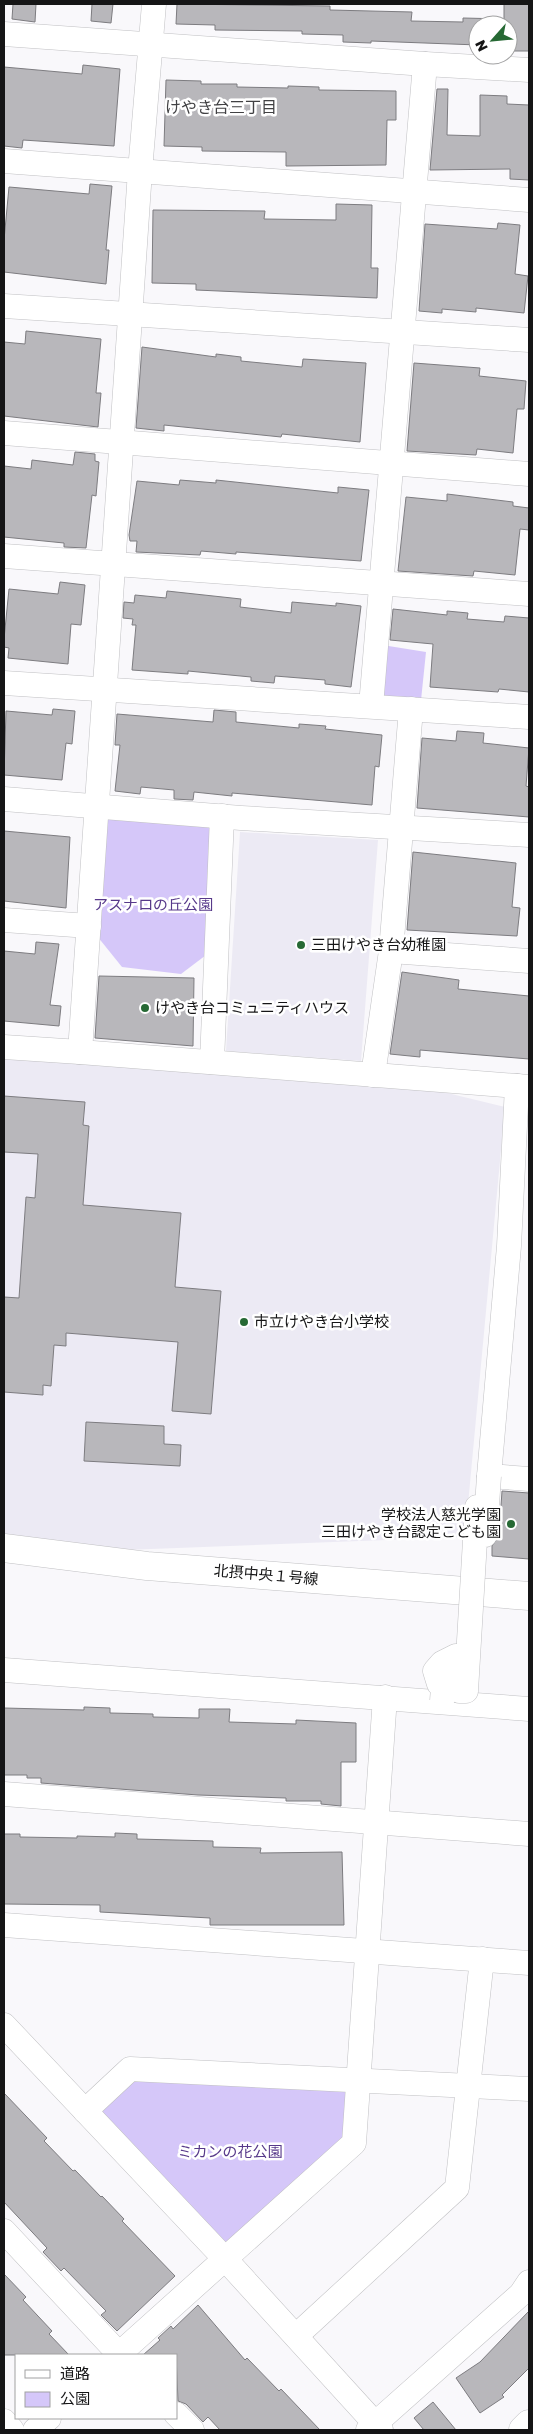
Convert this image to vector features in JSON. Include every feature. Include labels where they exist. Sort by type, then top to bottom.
[{"type":"street","points":[[80,1052],[140,171],[154,4]]},
{"type":"street","points":[[4,34],[529,70]]},
{"type":"street","points":[[371,706],[425,64]]},
{"type":"street","points":[[4,160],[529,200]]},
{"type":"street","points":[[4,306],[529,340]]},
{"type":"street","points":[[4,433],[529,474]]},
{"type":"street","points":[[4,556],[529,594]]},
{"type":"street","points":[[4,683],[529,717]]},
{"type":"street","points":[[373,1075],[391,951],[411,709]]},
{"type":"street","points":[[4,799],[222,816],[529,835]]},
{"type":"street","points":[[212,1062],[222,816]]},
{"type":"street","points":[[4,920],[89,926]]},
{"type":"street","points":[[391,951],[529,961]]},
{"type":"street","points":[[4,1047],[523,1087],[485,1535],[480,1535],[482,1508],[477,1507],[466,1691],[459,1691],[456,1656],[442,1663],[435,1671],[439,1684],[443,1687],[442,1701]]},
{"type":"street","points":[[489,1476],[529,1479]]},
{"type":"street","name":"北摂中央１号線","points":[[4,1548],[147,1566],[529,1596]]},
{"type":"street","points":[[4,1670],[442,1701],[529,1709]]},
{"type":"street","points":[[120,2354],[354,2143],[385,1697]]},
{"type":"street","points":[[4,1794],[529,1834]]},
{"type":"street","points":[[4,1925],[529,1963]]},
{"type":"street","points":[[296,2336],[457,2188],[482,1959]]},
{"type":"street","points":[[4,2025],[296,2336],[375,2428],[521,2294],[529,2282]]},
{"type":"street","points":[[85,2111],[130,2069],[529,2089]]},
{"type":"street","points":[[4,2230],[118,2354]]},
{"type":"street","points":[[178,2416],[192,2430]]},
{"type":"street","points":[[35,2430],[48,2419]]},
{"type":"street","points":[[4,2421],[12,2430]]},
{"type":"street","points":[[523,2430],[529,2424]]},
{"type":"shaded area","name":"三田けやき台幼稚園","points":[[240,832],[378,840],[361,1061],[226,1051]]},
{"type":"shaded area","name":"市立けやき台小学校","points":[[4,1047],[373,1075],[505,1107],[465,1537],[46,1553],[4,1545]]},
{"type":"green space","points":[[376,644],[426,652],[420,710],[383,707]]},
{"type":"green space","name":"アスナロの丘公園","points":[[96,807],[222,816],[214,949],[181,974],[122,967],[89,926]]},
{"type":"green space","name":"ミカンの花公園","points":[[130,2069],[359,2081],[354,2143],[226,2260],[85,2111]]},
{"type":"building","points":[[13,4],[36,4],[35,22],[12,19]]},
{"type":"building","points":[[92,4],[113,4],[111,23],[91,21]]},
{"type":"building","points":[[177,4],[330,6],[330,10],[412,12],[411,21],[463,22],[463,18],[468,18],[468,45],[371,41],[371,43],[343,42],[343,35],[302,34],[302,31],[215,30],[215,25],[176,24]]},
{"type":"building","points":[[504,4],[529,4],[529,51],[518,51],[518,15],[504,15]]},
{"type":"building","points":[[83,65],[120,69],[114,146],[23,140],[22,148],[4,146],[4,67],[82,74]]},
{"type":"building","points":[[166,80],[201,81],[201,84],[237,84],[237,87],[288,88],[288,86],[319,87],[319,90],[396,91],[396,120],[387,120],[386,165],[286,166],[286,152],[202,151],[202,147],[164,146]]},
{"type":"building","points":[[437,89],[448,89],[447,135],[480,136],[480,95],[507,96],[507,104],[529,105],[529,180],[510,179],[510,169],[430,170]]},
{"type":"building","points":[[90,184],[112,186],[106,250],[109,250],[106,284],[4,272],[4,240],[9,187],[89,194]]},
{"type":"building","points":[[336,204],[372,205],[371,268],[378,268],[377,298],[196,290],[196,284],[152,283],[153,210],[265,211],[264,219],[336,220]]},
{"type":"building","points":[[498,223],[520,225],[515,274],[528,276],[524,313],[476,308],[476,312],[442,309],[442,313],[419,311],[425,224],[497,229]]},
{"type":"building","points":[[26,331],[101,339],[96,393],[101,393],[98,427],[4,416],[4,342],[25,344]]},
{"type":"building","points":[[142,347],[216,357],[216,354],[241,357],[241,361],[302,367],[303,359],[366,363],[360,442],[282,434],[281,437],[164,425],[164,431],[136,428]]},
{"type":"building","points":[[414,363],[480,368],[479,376],[526,381],[524,409],[517,409],[513,453],[477,449],[476,455],[407,451]]},
{"type":"building","points":[[75,452],[95,454],[95,461],[99,462],[96,496],[92,495],[86,548],[64,547],[64,543],[4,537],[4,466],[31,469],[32,460],[73,465]]},
{"type":"building","points":[[180,480],[216,483],[216,480],[338,493],[338,487],[369,490],[361,561],[236,552],[236,554],[201,551],[200,555],[136,552],[137,541],[130,541],[129,535],[137,481],[179,485]]},
{"type":"building","points":[[447,494],[513,502],[513,506],[529,508],[529,530],[520,529],[515,575],[474,571],[473,576],[398,571],[406,497],[447,501]]},
{"type":"building","points":[[60,582],[85,585],[81,625],[71,624],[68,664],[8,658],[9,648],[4,647],[4,639],[9,589],[58,594]]},
{"type":"building","points":[[167,591],[241,599],[240,607],[291,613],[292,602],[336,606],[336,603],[361,606],[351,687],[325,684],[325,680],[275,676],[274,683],[251,681],[251,677],[188,671],[188,674],[132,670],[136,625],[132,625],[133,619],[123,618],[124,602],[134,603],[135,595],[166,598]]},
{"type":"building","points":[[393,609],[447,615],[447,611],[468,613],[467,619],[504,622],[505,616],[529,618],[529,692],[499,689],[498,692],[430,687],[433,644],[390,640]]},
{"type":"building","points":[[53,709],[75,711],[72,744],[66,743],[62,780],[4,775],[6,711],[52,715]]},
{"type":"building","points":[[214,710],[236,712],[236,722],[299,728],[299,724],[326,726],[325,729],[382,735],[379,767],[375,766],[372,805],[232,793],[232,796],[194,792],[193,800],[174,799],[174,790],[141,787],[140,794],[115,791],[120,745],[115,745],[117,714],[213,722]]},
{"type":"building","points":[[457,731],[484,733],[483,743],[529,748],[526,786],[529,787],[529,817],[417,808],[422,738],[456,741]]},
{"type":"building","points":[[4,831],[70,837],[66,908],[4,901]]},
{"type":"building","points":[[413,852],[516,863],[512,907],[520,908],[517,936],[407,930]]},
{"type":"building","points":[[36,942],[59,944],[50,1005],[61,1006],[59,1026],[4,1021],[4,951],[35,954]]},
{"type":"building","points":[[402,972],[459,980],[458,989],[529,996],[529,1059],[420,1050],[420,1057],[390,1054]]},
{"type":"building","name":"けやき台コミュニティハウス","points":[[99,976],[194,978],[193,1046],[95,1038]]},
{"type":"building","points":[[4,1096],[85,1102],[83,1125],[89,1126],[83,1205],[181,1213],[175,1287],[221,1291],[211,1414],[172,1411],[178,1342],[66,1333],[66,1346],[54,1345],[51,1386],[43,1385],[43,1395],[4,1392],[4,1297],[19,1298],[26,1197],[35,1198],[38,1154],[4,1152]]},
{"type":"building","points":[[86,1422],[164,1426],[164,1444],[181,1445],[180,1466],[84,1461]]},
{"type":"building","name":"学校法人慈光学園 三田けやき台認定こども園","points":[[502,1491],[529,1493],[529,1559],[492,1556],[492,1546],[499,1536]]},
{"type":"building","points":[[84,1707],[110,1708],[110,1713],[153,1714],[153,1717],[199,1718],[199,1709],[230,1709],[229,1722],[296,1724],[296,1720],[356,1723],[356,1762],[341,1762],[341,1806],[321,1804],[321,1801],[286,1801],[286,1798],[198,1795],[41,1783],[41,1778],[27,1778],[27,1775],[4,1775],[4,1708],[84,1710]]},
{"type":"building","points":[[115,1833],[137,1834],[137,1839],[213,1841],[213,1847],[261,1848],[260,1853],[342,1852],[344,1925],[210,1925],[210,1918],[100,1912],[100,1905],[4,1904],[4,1834],[20,1834],[20,1837],[77,1838],[77,1836],[115,1837]]},
{"type":"building","points":[[4,2093],[47,2138],[44,2141],[73,2171],[75,2170],[102,2196],[124,2219],[122,2221],[175,2276],[117,2331],[101,2315],[106,2311],[64,2268],[61,2271],[43,2252],[47,2248],[4,2202]]},
{"type":"building","points":[[4,2274],[26,2297],[23,2300],[52,2331],[49,2334],[68,2354],[4,2355]]},
{"type":"building","points":[[198,2305],[245,2360],[247,2358],[279,2391],[281,2389],[320,2430],[220,2430],[208,2417],[203,2422],[186,2404],[178,2401],[178,2354],[144,2354],[160,2340],[158,2338],[171,2326],[173,2329]]},
{"type":"building","points":[[529,2311],[529,2368],[502,2395],[504,2397],[480,2413],[456,2378],[480,2362]]},
{"type":"building","points":[[433,2402],[456,2430],[424,2430],[414,2418]]},
{"type":"place","name":"三田けやき台幼稚園","points":[[301,945]]},
{"type":"place","name":"けやき台コミュニティハウス","points":[[145,1008]]},
{"type":"place","name":"市立けやき台小学校","points":[[244,1322]]},
{"type":"place","name":"学校法人慈光学園 三田けやき台認定こども園","points":[[511,1524]]},
{"type":"district","name":"けやき台三丁目","points":[[221,107]]}]
